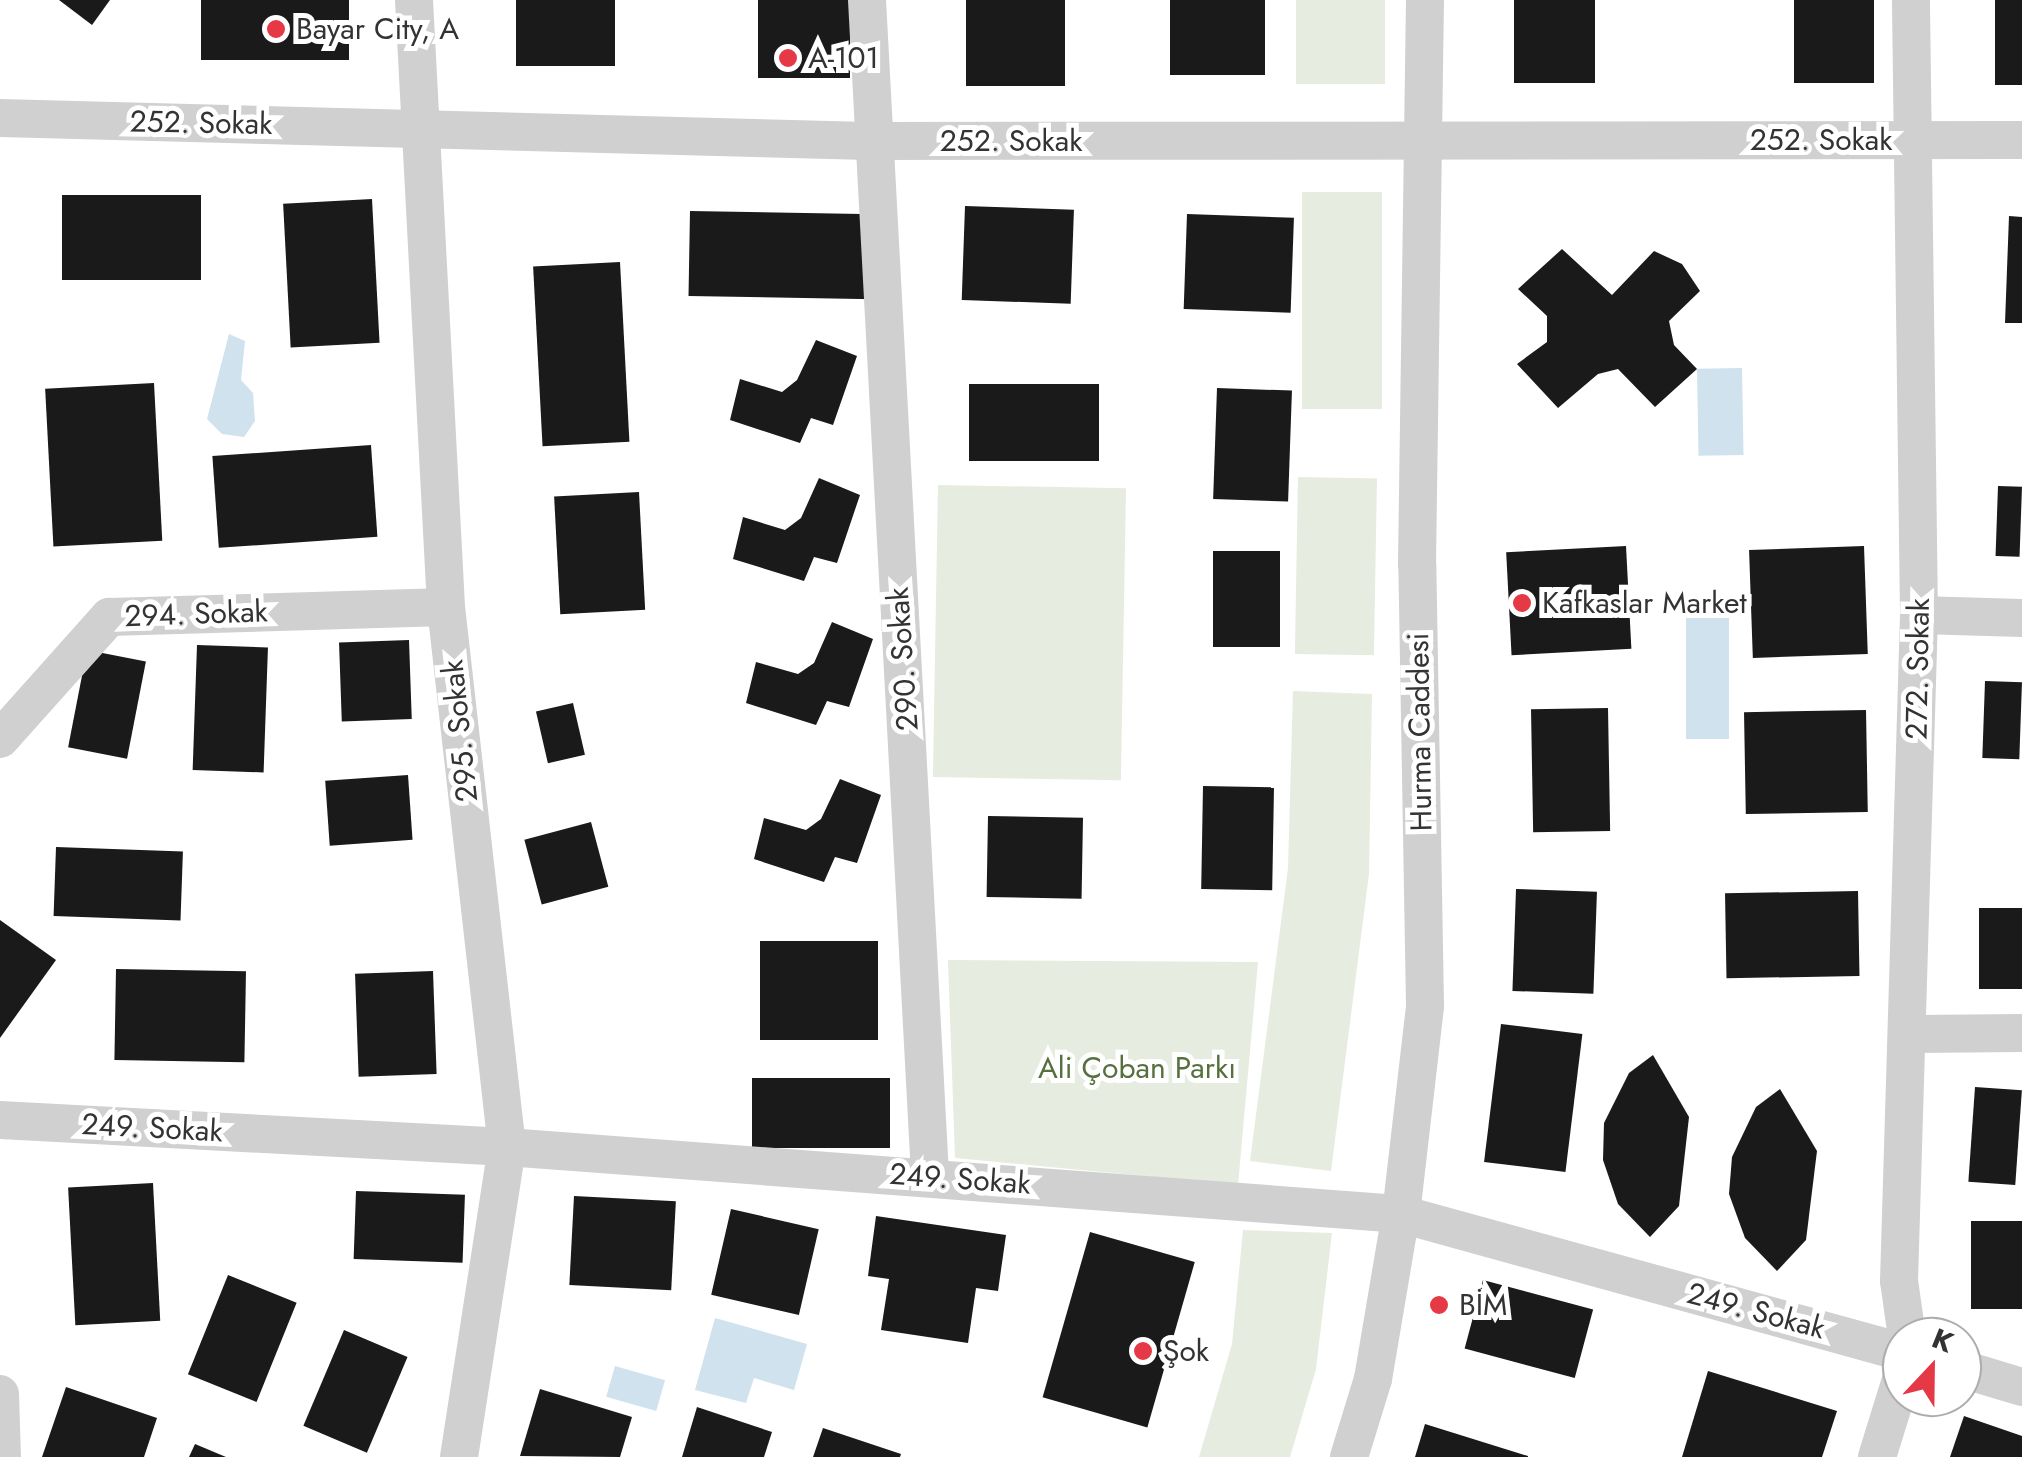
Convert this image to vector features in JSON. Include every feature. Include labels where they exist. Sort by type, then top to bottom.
[{"type":"street","name":"295. Sokak","points":[[414,0],[446,607],[507,1147],[459,1457]]},
{"type":"street","name":"290. Sokak","points":[[867,0],[869,141],[930,1176]]},
{"type":"street","name":"Hurma Caddesi","points":[[1349,1457],[1373,1380],[1401,1214],[1425,1006],[1417,564],[1425,0]]},
{"type":"street","name":"272. Sokak","points":[[1904,1317],[1899,1281],[1912,1034],[1919,615],[1908,140],[1911,0]]},
{"type":"street","name":"252. Sokak","points":[[0,118],[869,141],[2022,140]]},
{"type":"street","name":"294. Sokak","points":[[0,739],[109,617],[446,607]]},
{"type":"street","points":[[1919,615],[2022,618]]},
{"type":"street","points":[[1912,1034],[2022,1034]]},
{"type":"street","name":"249. Sokak","points":[[0,1120],[507,1147],[1401,1214],[1882,1346]]},
{"type":"street","points":[[1982,1375],[2022,1387]]},
{"type":"street","points":[[0,1394],[2,1457]]},
{"type":"street","points":[[1877,1457],[1889,1417]]},
{"type":"green space","points":[[1296,0],[1385,0],[1385,84],[1296,84]]},
{"type":"green space","points":[[1302,192],[1382,192],[1382,409],[1302,409]]},
{"type":"green space","points":[[1298,477],[1377,478],[1374,655],[1295,654]]},
{"type":"green space","points":[[938,485],[1126,488],[1121,780],[933,777]]},
{"type":"green space","points":[[1293,691],[1372,694],[1369,874],[1331,1171],[1250,1161],[1288,868]]},
{"type":"green space","name":"Ali Çoban Parkı","points":[[948,960],[1258,962],[1238,1185],[955,1158]]},
{"type":"green space","points":[[1243,1230],[1332,1233],[1316,1369],[1290,1457],[1199,1457],[1232,1344]]},
{"type":"water","points":[[229,334],[245,341],[241,380],[253,393],[255,421],[244,437],[222,434],[207,419]]},
{"type":"water","points":[[1742,368],[1744,455],[1699,456],[1697,369]]},
{"type":"water","points":[[1686,604],[1729,604],[1729,739],[1686,739]]},
{"type":"water","points":[[715,1318],[807,1344],[794,1390],[754,1378],[746,1403],[695,1390]]},
{"type":"water","points":[[615,1366],[665,1380],[656,1411],[606,1397]]},
{"type":"building","points":[[59,0],[110,0],[92,25]]},
{"type":"building","name":"Bayar City, A","points":[[201,0],[349,0],[349,60],[201,60]]},
{"type":"building","points":[[516,0],[615,0],[615,66],[516,66]]},
{"type":"building","points":[[758,0],[850,0],[850,78],[758,78]]},
{"type":"building","points":[[966,0],[1065,0],[1065,86],[966,86]]},
{"type":"building","points":[[1170,0],[1265,0],[1265,75],[1170,75]]},
{"type":"building","points":[[1514,0],[1595,0],[1595,83],[1514,83]]},
{"type":"building","points":[[1794,0],[1874,0],[1874,83],[1794,83]]},
{"type":"building","points":[[1995,0],[2022,0],[2022,85],[1995,85]]},
{"type":"building","points":[[62,195],[201,195],[201,280],[62,280]]},
{"type":"building","points":[[372,199],[380,343],[291,347],[283,204]]},
{"type":"building","points":[[965,206],[1074,210],[1071,304],[962,300]]},
{"type":"building","points":[[690,211],[876,214],[874,299],[689,296]]},
{"type":"building","points":[[1187,214],[1294,218],[1291,313],[1184,309]]},
{"type":"building","points":[[2009,216],[2022,217],[2022,323],[2005,323]]},
{"type":"building","points":[[1562,249],[1612,295],[1654,251],[1682,264],[1700,291],[1669,321],[1674,345],[1697,369],[1655,407],[1618,369],[1598,374],[1558,408],[1517,364],[1547,342],[1547,316],[1518,289]]},
{"type":"building","points":[[620,262],[629,442],[543,446],[533,267]]},
{"type":"building","points":[[816,340],[857,356],[833,425],[811,418],[800,443],[730,420],[740,379],[782,392],[797,380]]},
{"type":"building","points":[[154,383],[162,541],[53,546],[45,389]]},
{"type":"building","points":[[969,384],[1099,384],[1099,461],[969,461]]},
{"type":"building","points":[[1217,388],[1292,391],[1288,502],[1213,499]]},
{"type":"building","points":[[371,445],[377,537],[219,548],[212,456]]},
{"type":"building","points":[[819,478],[860,495],[837,563],[814,557],[804,581],[733,559],[743,517],[785,530],[801,518]]},
{"type":"building","points":[[1998,486],[2022,487],[2020,557],[1996,556]]},
{"type":"building","points":[[639,492],[645,610],[560,614],[554,496]]},
{"type":"building","points":[[1626,546],[1631,649],[1512,655],[1506,552]]},
{"type":"building","points":[[1864,546],[1868,654],[1753,658],[1749,550]]},
{"type":"building","points":[[1213,551],[1280,551],[1280,647],[1213,647]]},
{"type":"building","points":[[832,622],[873,639],[849,707],[827,701],[816,725],[746,703],[756,662],[798,674],[814,663]]},
{"type":"building","points":[[409,640],[412,719],[342,721],[339,642]]},
{"type":"building","points":[[197,645],[268,647],[264,772],[193,770]]},
{"type":"building","points":[[87,650],[146,661],[127,759],[68,747]]},
{"type":"building","points":[[1985,681],[2022,682],[2019,759],[1982,758]]},
{"type":"building","points":[[573,703],[585,755],[548,763],[536,712]]},
{"type":"building","points":[[1608,708],[1610,831],[1533,832],[1531,709]]},
{"type":"building","points":[[1866,710],[1868,812],[1746,814],[1744,712]]},
{"type":"building","points":[[408,775],[413,840],[330,846],[325,781]]},
{"type":"building","points":[[840,779],[881,795],[857,863],[835,857],[824,882],[754,859],[764,818],[806,830],[821,819]]},
{"type":"building","points":[[1203,786],[1274,787],[1272,890],[1201,889]]},
{"type":"building","points":[[988,816],[1083,818],[1082,899],[987,897]]},
{"type":"building","points":[[591,822],[608,887],[542,905],[524,840]]},
{"type":"building","points":[[56,847],[183,851],[181,920],[54,916]]},
{"type":"building","points":[[1516,889],[1597,892],[1593,994],[1512,991]]},
{"type":"building","points":[[1858,891],[1859,976],[1727,978],[1725,893]]},
{"type":"building","points":[[1979,908],[2022,908],[2022,989],[1979,989]]},
{"type":"building","points":[[0,920],[56,960],[0,1038]]},
{"type":"building","points":[[760,941],[878,941],[878,1040],[760,1040]]},
{"type":"building","points":[[116,969],[246,971],[244,1062],[114,1060]]},
{"type":"building","points":[[433,971],[437,1074],[359,1077],[355,974]]},
{"type":"building","points":[[1501,1024],[1582,1034],[1565,1172],[1484,1162]]},
{"type":"building","points":[[1653,1055],[1689,1117],[1679,1206],[1650,1237],[1618,1204],[1603,1160],[1604,1123],[1629,1073]]},
{"type":"building","points":[[752,1078],[890,1078],[890,1148],[752,1148]]},
{"type":"building","points":[[1975,1087],[2022,1090],[2015,1185],[1968,1182]]},
{"type":"building","points":[[1780,1089],[1817,1151],[1806,1240],[1777,1271],[1745,1238],[1729,1194],[1732,1157],[1756,1107]]},
{"type":"building","points":[[153,1183],[160,1321],[75,1325],[68,1187]]},
{"type":"building","points":[[356,1191],[465,1195],[463,1263],[354,1259]]},
{"type":"building","points":[[574,1196],[676,1201],[671,1290],[569,1285]]},
{"type":"building","points":[[731,1209],[819,1229],[799,1315],[711,1295]]},
{"type":"building","points":[[876,1216],[1006,1235],[998,1291],[976,1288],[968,1343],[881,1330],[889,1279],[868,1276]]},
{"type":"building","points":[[1971,1221],[2022,1221],[2022,1309],[1971,1309]]},
{"type":"building","points":[[1090,1232],[1195,1262],[1147,1427],[1043,1397]]},
{"type":"building","points":[[228,1275],[297,1303],[257,1402],[188,1374]]},
{"type":"building","points":[[1483,1280],[1593,1310],[1575,1378],[1465,1349]]},
{"type":"building","points":[[344,1330],[408,1357],[367,1453],[303,1426]]},
{"type":"building","points":[[1708,1371],[1837,1411],[1822,1457],[1682,1457]]},
{"type":"building","points":[[66,1387],[157,1418],[144,1457],[42,1457]]},
{"type":"building","points":[[540,1389],[632,1417],[620,1457],[520,1456]]},
{"type":"building","points":[[697,1407],[772,1432],[764,1457],[682,1457]]},
{"type":"building","points":[[1964,1417],[2022,1436],[2022,1457],[1950,1457]]},
{"type":"building","points":[[1425,1424],[1528,1456],[1528,1457],[1415,1457]]},
{"type":"building","points":[[823,1428],[901,1454],[900,1457],[813,1457]]},
{"type":"building","points":[[195,1444],[226,1457],[189,1457]]},
{"type":"place","name":"Bayar City, A","points":[[276,29]]},
{"type":"place","name":"A-101","points":[[788,58]]},
{"type":"place","name":"Kafkaslar Market","points":[[1522,603]]},
{"type":"place","name":"BİM","points":[[1439,1305]]},
{"type":"place","name":"Şok","points":[[1143,1351]]}]
